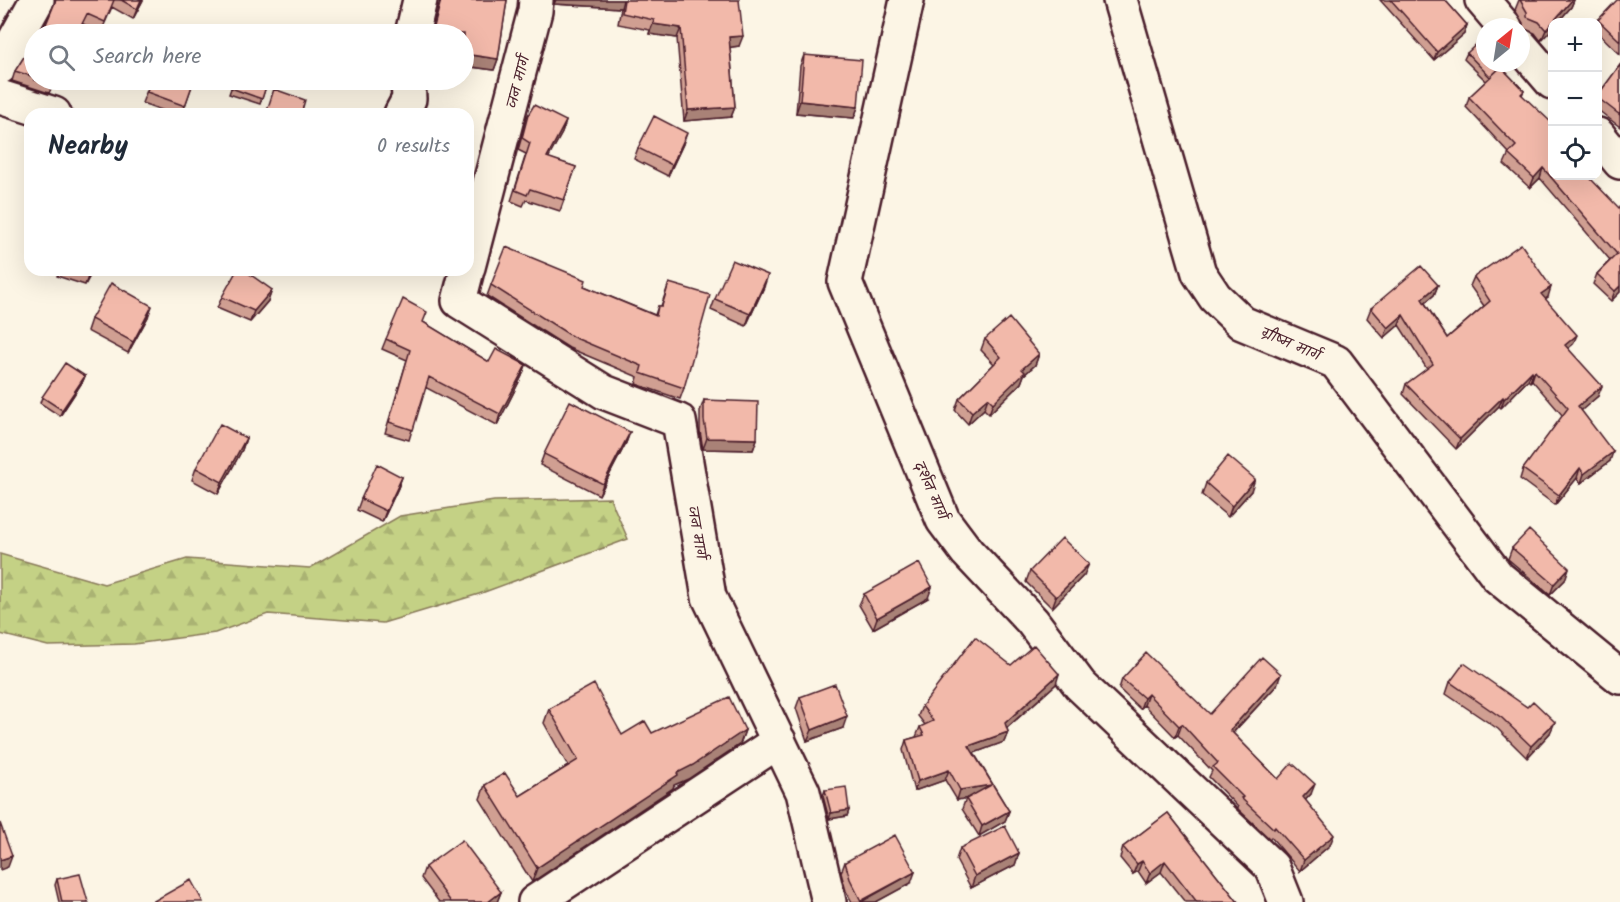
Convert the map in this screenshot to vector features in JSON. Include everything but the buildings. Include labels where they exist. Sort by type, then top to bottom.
[{"type":"street","points":[[0,67],[37,0]]},
{"type":"street","points":[[414,24],[420,0]]},
{"type":"street","name":"जन मार्ग","points":[[474,246],[536,0]]},
{"type":"street","name":"दर्शन मार्ग","points":[[907,0],[845,282],[943,520],[967,552],[1032,621],[1080,685],[1272,867],[1286,902]]},
{"type":"street","name":"ग्रीष्म मार्ग","points":[[1120,0],[1199,273],[1215,297],[1242,323],[1336,362],[1498,577],[1620,677]]},
{"type":"street","points":[[1482,0],[1497,18]]},
{"type":"street","points":[[1530,56],[1548,77]]},
{"type":"street","points":[[404,108],[409,99],[409,90]]},
{"type":"street","points":[[0,97],[35,108]]},
{"type":"street","points":[[1602,140],[1620,162]]},
{"type":"street","name":"जन मार्ग","points":[[466,276],[459,301],[604,392],[679,422],[709,597],[803,792],[829,902]]},
{"type":"street","points":[[535,902],[779,741]]},
{"type":"green space","points":[[610,498],[628,539],[479,594],[383,623],[268,614],[215,633],[134,644],[48,646],[0,634],[0,554],[104,584],[187,559],[310,568],[400,516],[494,501]]}]
